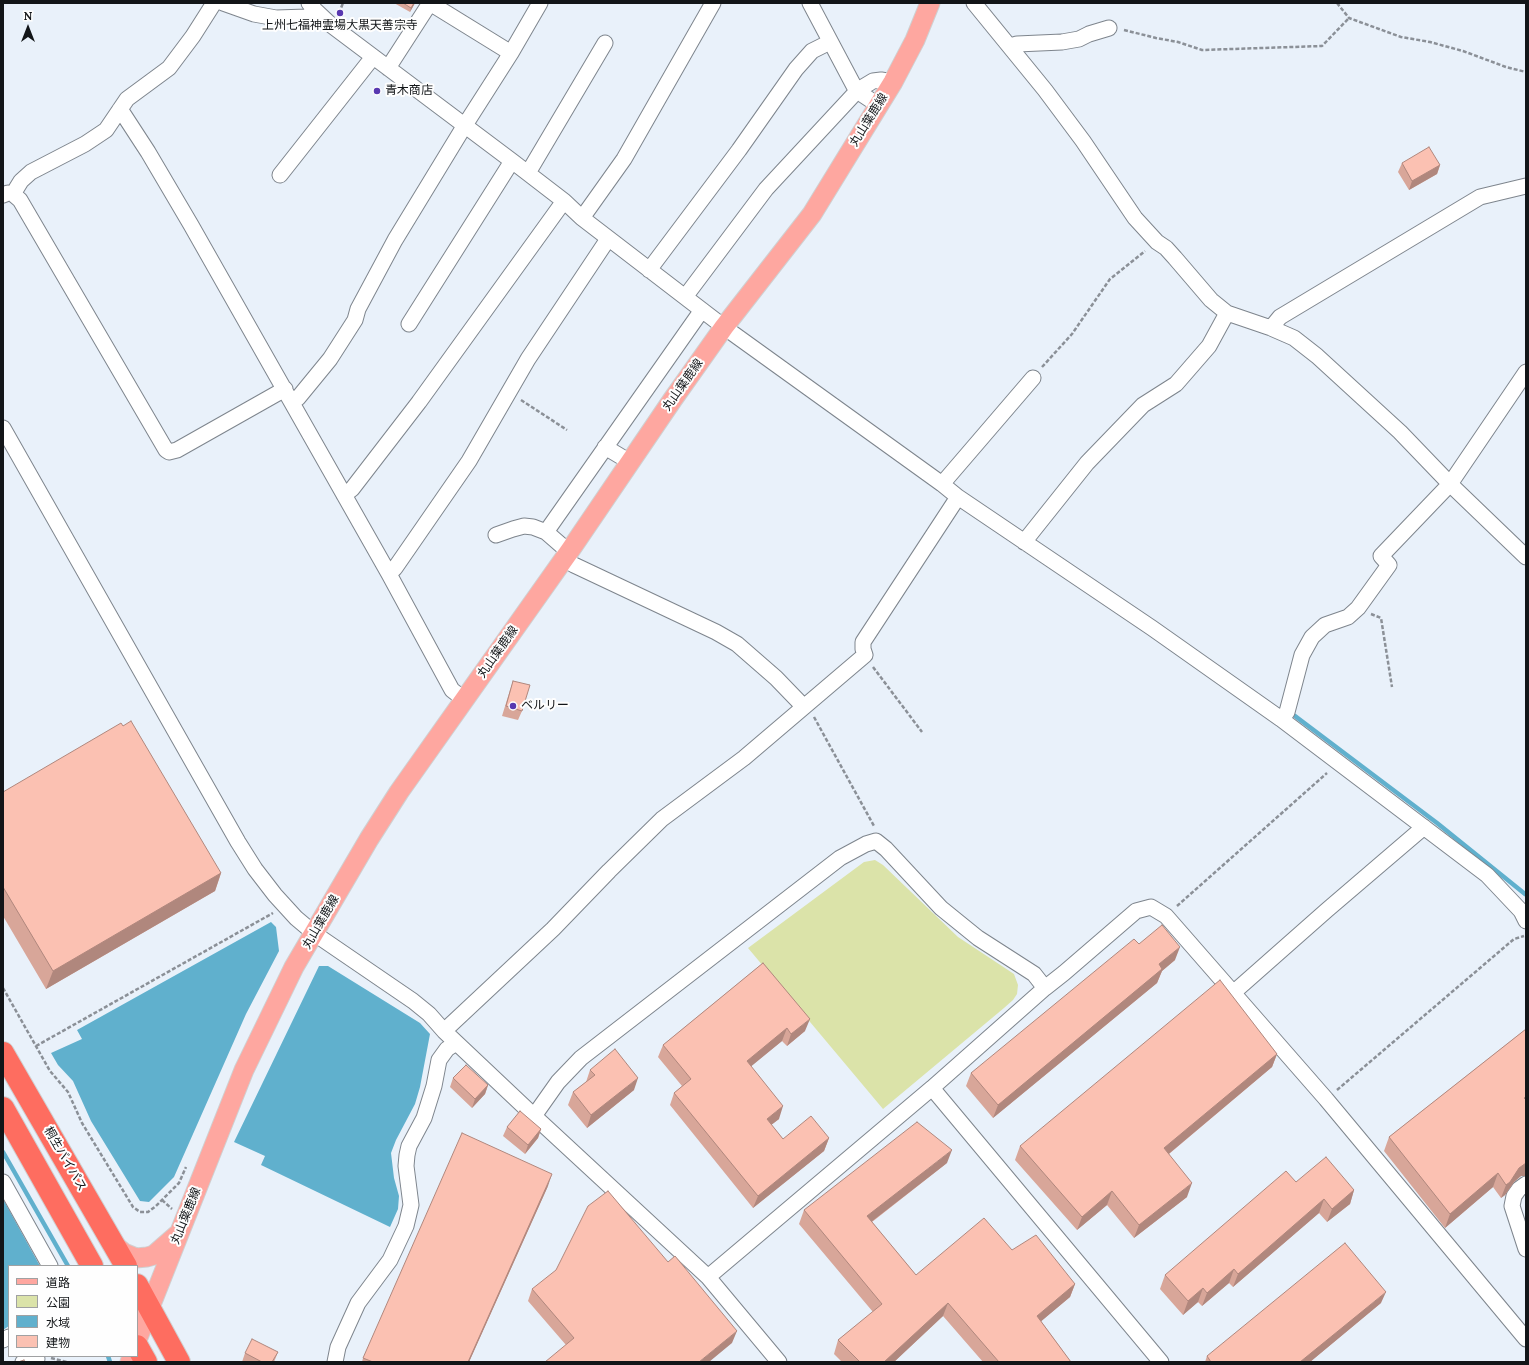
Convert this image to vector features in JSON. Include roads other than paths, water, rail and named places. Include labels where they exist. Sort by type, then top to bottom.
[{"type":"highway","name":"桐生バイパス","points":[[3,1052],[125,1265]]},
{"type":"highway","points":[[3,1108],[91,1265]]},
{"type":"highway","points":[[138,1288],[179,1362]]},
{"type":"highway","points":[[138,1348],[146,1362]]},
{"type":"main road","name":"丸山葉鹿線","points":[[138,1337],[244,1070],[294,967],[315,934],[369,839],[399,792],[566,556],[724,327],[812,214],[893,82],[915,40],[930,3]]},
{"type":"main road","points":[[114,1245],[124,1253],[136,1258],[147,1257],[160,1251],[179,1234]]},
{"type":"street","points":[[214,3],[193,36],[169,68],[127,99],[106,130],[86,144],[31,172],[8,194],[20,200],[166,450],[169,452],[177,450],[285,389]]},
{"type":"street","points":[[222,3],[254,14],[276,18],[307,17],[312,7],[331,25],[512,160],[564,201],[608,239],[724,327],[958,497],[1152,628],[1281,719],[1487,875],[1524,913]]},
{"type":"street","points":[[388,68],[430,3],[511,53]]},
{"type":"street","points":[[292,402],[298,398],[330,359],[355,320],[358,309],[395,240],[511,53],[540,3]]},
{"type":"street","points":[[582,218],[624,159],[713,3]]},
{"type":"street","points":[[810,3],[849,77],[858,90],[878,106]]},
{"type":"street","points":[[974,3],[1045,90],[1083,141],[1135,218],[1157,242],[1166,248],[1211,300],[1226,313],[1271,328],[1294,338],[1318,356],[1400,432],[1450,484],[1526,557]]},
{"type":"street","points":[[1010,46],[1018,44],[1062,42],[1079,39],[1089,34],[1109,28]]},
{"type":"street","points":[[649,270],[739,150],[796,69],[812,51],[830,42]]},
{"type":"street","points":[[528,173],[605,43]]},
{"type":"street","points":[[280,175],[373,57]]},
{"type":"street","points":[[685,297],[766,189],[858,90],[873,81],[881,80],[893,82]]},
{"type":"street","points":[[120,109],[148,152],[285,389],[452,690],[464,700]]},
{"type":"street","points":[[409,324],[512,160]]},
{"type":"street","points":[[1271,328],[1280,317],[1480,197],[1526,186]]},
{"type":"street","points":[[344,495],[352,489],[419,402],[564,201]]},
{"type":"street","points":[[389,574],[395,568],[469,461],[528,359],[608,239]]},
{"type":"street","points":[[546,532],[702,310]]},
{"type":"street","points":[[1024,542],[1092,458],[1143,405],[1176,384],[1209,346],[1226,313]]},
{"type":"street","points":[[1281,719],[1287,712],[1302,655],[1312,638],[1325,625],[1348,617],[1358,608],[1389,566],[1381,556],[1450,484],[1526,372]]},
{"type":"street","points":[[942,484],[1033,378]]},
{"type":"street","points":[[3,428],[238,842],[275,895],[296,918],[315,934],[413,1001],[429,1014],[456,1043],[708,1277],[779,1362]]},
{"type":"street","points":[[605,448],[630,462]]},
{"type":"street","points":[[444,1031],[553,929],[662,819],[744,758],[865,655],[863,642],[958,497]]},
{"type":"street","points":[[496,535],[524,526],[533,527],[546,532],[574,566],[716,632],[737,644],[776,678],[804,707]]},
{"type":"street","points":[[1234,993],[1327,910],[1424,827]]},
{"type":"street","points":[[534,1116],[558,1082],[581,1058],[840,858],[866,844],[876,841],[886,849],[941,908],[978,938],[1034,974],[1045,988]]},
{"type":"street","points":[[708,1277],[932,1088],[1136,910],[1151,907],[1166,916],[1234,993],[1524,1332]]},
{"type":"street","points":[[335,1362],[338,1346],[358,1303],[390,1260],[406,1226],[411,1205],[406,1166],[409,1146],[424,1118],[434,1086],[439,1060],[447,1049],[456,1043]]},
{"type":"street","points":[[932,1088],[1161,1362]]},
{"type":"street","points":[[3,1182],[49,1265]]},
{"type":"street","points":[[1526,1184],[1519,1189],[1514,1196],[1512,1206],[1526,1249]]},
{"type":"water","points":[[271,922],[276,927],[279,951],[246,1014],[174,1177],[149,1202],[140,1201],[91,1121],[73,1081],[58,1065],[51,1053],[82,1039],[77,1030]]},
{"type":"water","points":[[319,966],[328,966],[420,1023],[430,1034],[420,1087],[415,1104],[396,1140],[391,1153],[394,1178],[399,1196],[398,1209],[390,1227],[261,1165],[265,1156],[234,1142]]},
{"type":"water","points":[[3,1199],[39,1265],[8,1265],[8,1327],[3,1330]]},
{"type":"waterway","points":[[1295,716],[1437,823],[1525,894]]},
{"type":"waterway","points":[[3,1152],[67,1265]]},
{"type":"waterway","points":[[108,1357],[110,1362]]},
{"type":"place","name":"上州七福神霊場大黒天善宗寺","points":[[340,13]]},
{"type":"place","name":"青木商店","points":[[377,91]]},
{"type":"place","name":"ベルリー","points":[[513,706]]}]
